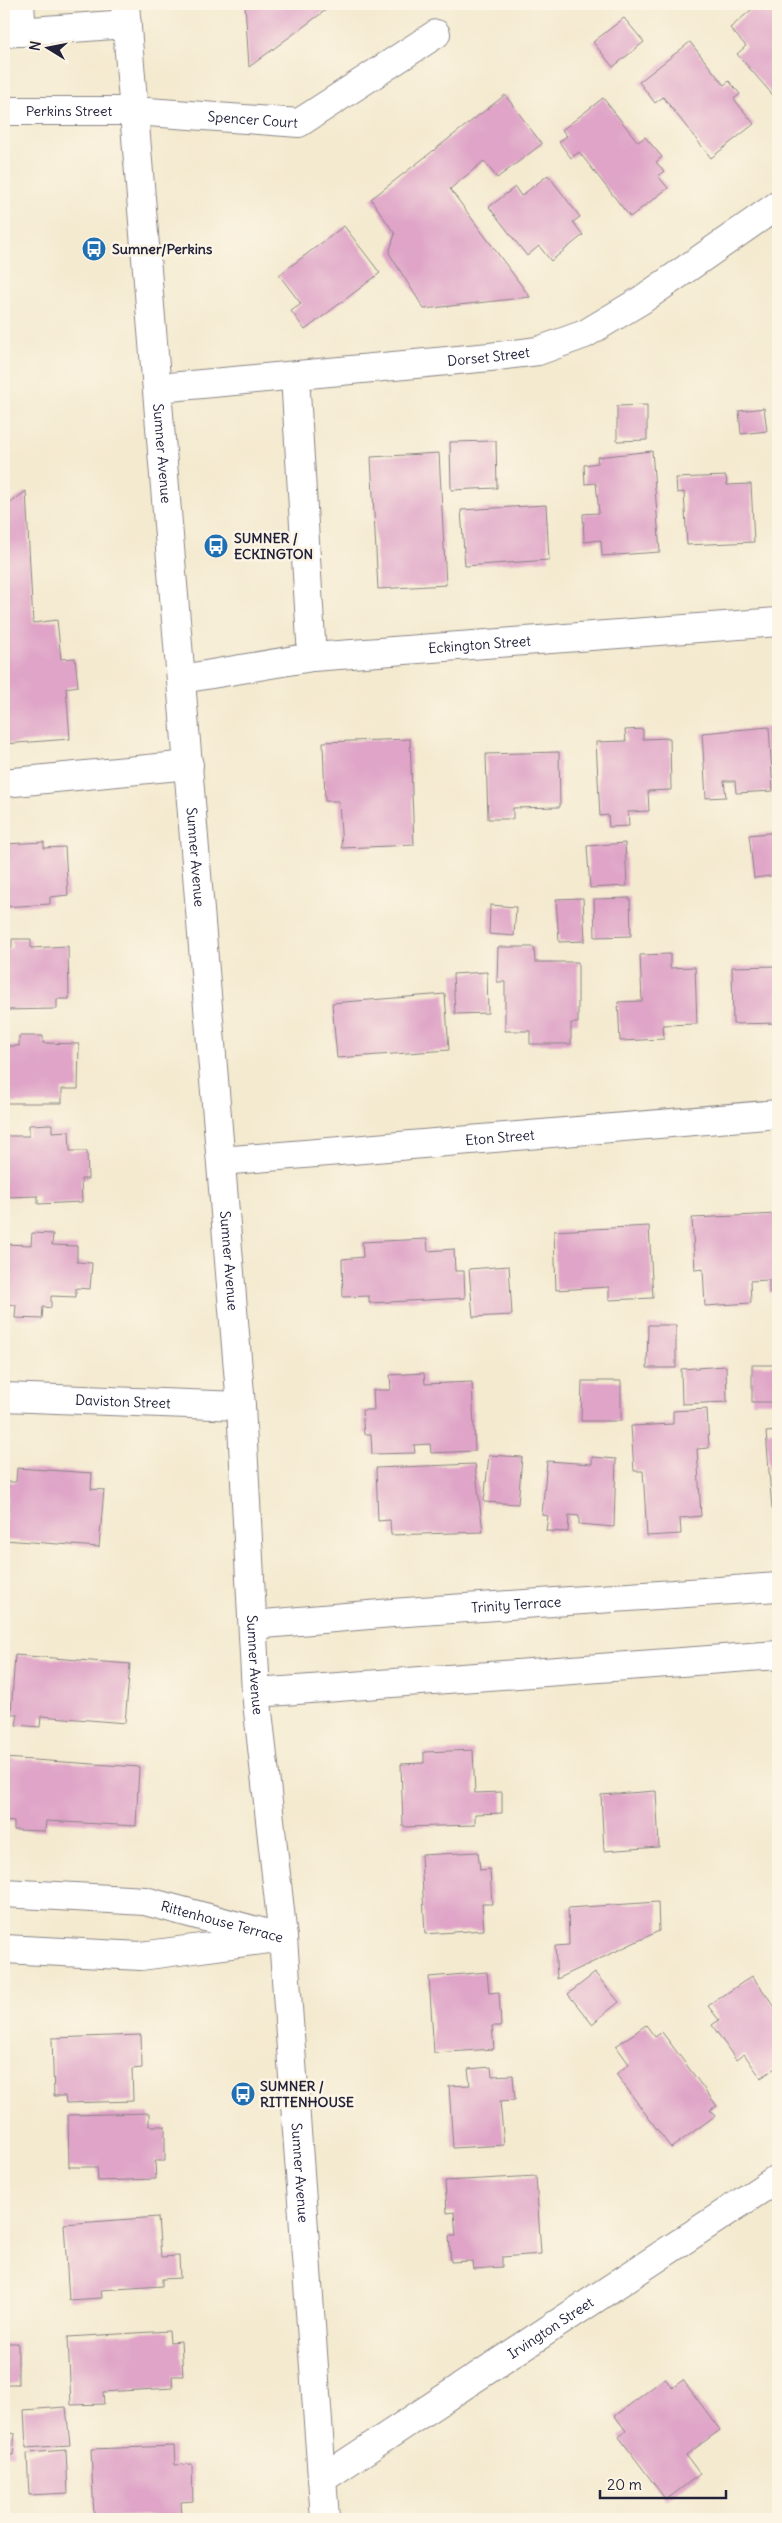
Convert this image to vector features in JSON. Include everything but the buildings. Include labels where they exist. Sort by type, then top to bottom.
[{"type":"street","points":[[20,4],[13,32],[126,14]]},
{"type":"street","name":"Sumner Avenue","points":[[126,14],[241,1406],[256,1693],[283,1938],[325,2519]]},
{"type":"street","name":"Spencer Court","points":[[134,112],[299,123],[436,34]]},
{"type":"street","name":"Perkins Street","points":[[4,111],[134,112]]},
{"type":"street","name":"Dorset Street","points":[[158,388],[522,354],[564,343],[585,334],[640,301],[778,205]]},
{"type":"street","points":[[295,376],[312,656]]},
{"type":"street","name":"Eckington Street","points":[[182,679],[312,656],[778,622]]},
{"type":"street","points":[[4,782],[189,765]]},
{"type":"street","name":"Eton Street","points":[[221,1162],[778,1114]]},
{"type":"street","name":"Daviston Street","points":[[4,1397],[241,1406]]},
{"type":"street","name":"Trinity Terrace","points":[[253,1625],[392,1613],[778,1587]]},
{"type":"street","points":[[256,1693],[778,1654]]},
{"type":"street","name":"Rittenhouse Terrace","points":[[4,1893],[146,1901],[283,1938]]},
{"type":"street","name":"Rittenhouse Terrace","points":[[4,1949],[141,1956],[283,1938]]},
{"type":"street","name":"Irvington Street","points":[[322,2479],[778,2178]]},
{"type":"place","name":"Sumner/Perkins","points":[[94,249]]},
{"type":"place","name":"SUMNER / ECKINGTON","points":[[216,546]]},
{"type":"place","name":"SUMNER / RITTENHOUSE","points":[[243,2094]]}]
